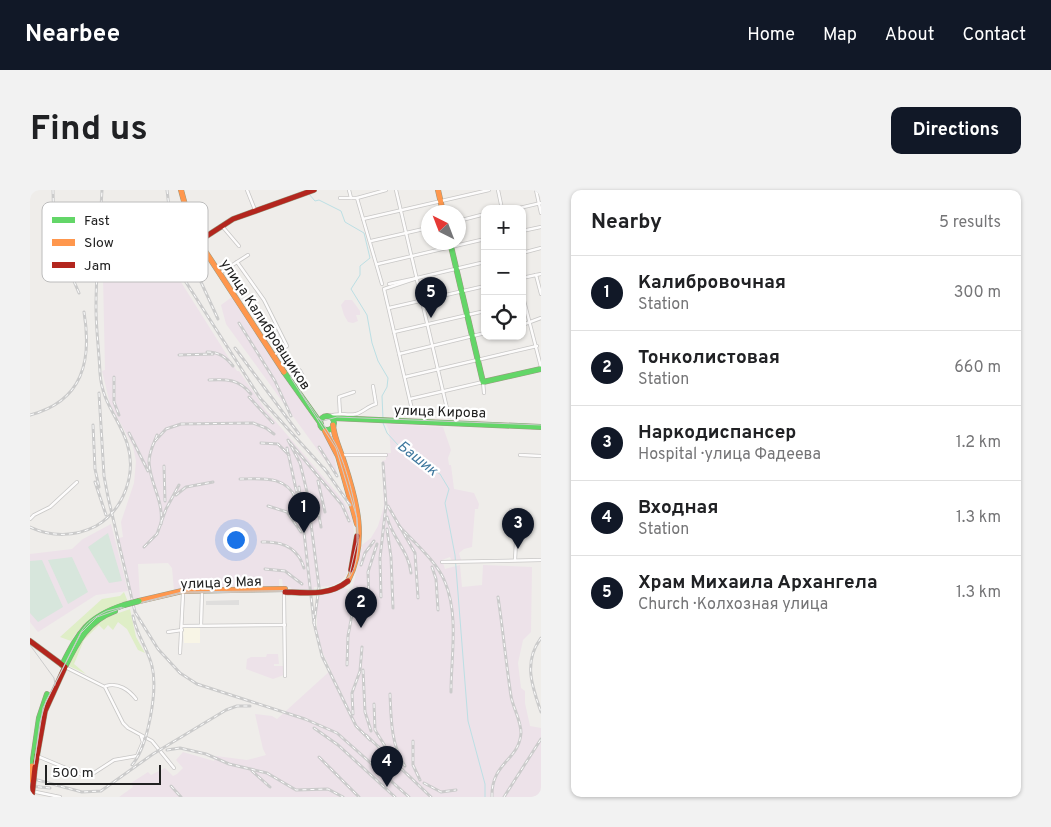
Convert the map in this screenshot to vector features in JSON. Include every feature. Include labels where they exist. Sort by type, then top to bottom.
[{"type":"main road","points":[[208,235],[255,210],[314,190]]},
{"type":"main road","points":[[438,190],[441,205]]},
{"type":"main road","points":[[451,250],[483,382],[541,368]]},
{"type":"main road","name":"улица Калибровщиков","points":[[208,255],[320,424]]},
{"type":"main road","points":[[313,413],[331,420]]},
{"type":"main road","points":[[331,420],[325,431],[320,424],[339,416]]},
{"type":"main road","name":"улица Кирова","points":[[339,416],[388,421],[541,427]]},
{"type":"main road","name":"улица 9 Мая","points":[[31,794],[42,708],[88,626],[103,615],[125,606],[172,592],[285,592],[330,588],[347,580],[351,570],[358,527],[331,420]]},
{"type":"main road","name":"улица 9 Мая","points":[[325,431],[340,455]]},
{"type":"main road","name":"улица 9 Мая","points":[[139,602],[202,592]]},
{"type":"main road","points":[[30,641],[41,652],[64,666]]},
{"type":"main road","name":"улица 9 Мая","points":[[30,780],[37,756],[45,711],[64,666]]},
{"type":"street","points":[[247,190],[255,210]]},
{"type":"street","points":[[349,190],[351,198]]},
{"type":"street","points":[[340,198],[357,198],[386,190]]},
{"type":"street","points":[[396,190],[449,417]]},
{"type":"street","points":[[363,219],[489,190]]},
{"type":"street","points":[[498,190],[501,205]]},
{"type":"street","points":[[536,190],[541,213]]},
{"type":"street","points":[[357,198],[378,264],[382,284]]},
{"type":"street","points":[[526,206],[540,203]]},
{"type":"street","points":[[466,219],[481,215]]},
{"type":"street","points":[[222,226],[239,246]]},
{"type":"street","points":[[526,230],[541,227]]},
{"type":"street","points":[[371,241],[421,230]]},
{"type":"street","points":[[466,242],[481,240]]},
{"type":"street","points":[[526,252],[541,248]]},
{"type":"street","points":[[378,264],[431,250]]},
{"type":"street","points":[[219,273],[248,255]]},
{"type":"street","points":[[237,262],[264,300],[287,346],[274,355]]},
{"type":"street","points":[[413,414],[385,288],[417,278],[481,263]]},
{"type":"street","points":[[536,274],[541,294]]},
{"type":"street","points":[[526,277],[541,274]]},
{"type":"street","points":[[388,308],[481,287]]},
{"type":"street","points":[[526,308],[541,368]]},
{"type":"street","points":[[394,332],[481,312]]},
{"type":"street","points":[[526,325],[541,318]]},
{"type":"street","points":[[399,354],[481,335]]},
{"type":"street","points":[[405,377],[537,346]]},
{"type":"street","points":[[410,399],[483,382],[484,393]]},
{"type":"street","points":[[354,392],[339,398],[339,416],[357,414],[366,407],[376,404],[373,386]]},
{"type":"street","points":[[340,455],[386,455]]},
{"type":"street","points":[[520,455],[541,456]]},
{"type":"street","points":[[30,519],[34,515],[50,508],[77,482]]},
{"type":"street","points":[[511,510],[512,532],[516,542],[515,560]]},
{"type":"street","points":[[442,562],[541,560]]},
{"type":"street","points":[[201,626],[202,592]]},
{"type":"street","points":[[285,592],[285,676]]},
{"type":"street","points":[[180,654],[183,594]]},
{"type":"street","points":[[182,626],[285,625]]},
{"type":"street","points":[[168,632],[182,630]]},
{"type":"street","points":[[64,666],[105,686],[115,684],[130,692],[136,699]]},
{"type":"street","points":[[105,686],[122,723],[152,741],[174,768]]},
{"type":"street","points":[[37,756],[79,775],[89,775],[108,762],[137,756],[143,742],[141,736]]},
{"type":"street","points":[[31,794],[60,797]]},
{"type":"shaded area","points":[[103,282],[181,282],[237,371],[239,371],[265,409],[343,500],[352,515],[354,532],[347,574],[340,582],[331,586],[314,587],[314,592],[291,591],[290,587],[283,587],[282,579],[279,579],[279,587],[174,590],[172,568],[168,563],[138,564],[140,599],[133,601],[119,538],[123,537],[121,522],[134,483],[136,461],[133,446],[110,404],[102,371],[105,370]]},
{"type":"shaded area","points":[[232,297],[333,448],[337,473],[335,474],[226,324],[221,305]]},
{"type":"shaded area","points":[[345,300],[352,300],[360,311],[360,315],[356,315],[358,321],[348,322],[341,305]]},
{"type":"shaded area","points":[[386,424],[443,427],[451,450],[448,458],[449,465],[451,465],[454,489],[474,493],[479,504],[478,509],[475,509],[472,547],[464,549],[459,553],[461,560],[452,561],[450,557],[442,560],[445,569],[460,565],[462,587],[482,585],[483,565],[532,567],[531,632],[523,640],[518,663],[521,688],[525,691],[525,703],[530,726],[541,728],[541,797],[119,797],[133,787],[131,783],[148,772],[151,775],[165,768],[173,776],[177,774],[183,768],[176,760],[183,752],[214,761],[216,756],[247,760],[266,755],[255,714],[272,716],[277,719],[331,670],[321,649],[317,632],[318,593],[331,593],[344,588],[348,589],[347,595],[351,596],[362,545],[371,538],[378,526],[384,506],[382,461],[386,460],[386,453],[391,453],[389,430]]},
{"type":"shaded area","points":[[111,524],[128,591],[96,595],[38,632],[30,622],[30,554],[72,549],[83,539]]},
{"type":"shaded area","points":[[108,533],[122,581],[109,583],[88,547]]},
{"type":"shaded area","points":[[72,557],[88,592],[68,604],[48,560]]},
{"type":"shaded area","points":[[42,560],[63,607],[38,622],[30,613],[30,561]]},
{"type":"shaded area","points":[[239,600],[239,605],[206,605],[206,601]]},
{"type":"shaded area","points":[[183,628],[200,628],[200,643],[184,643]]},
{"type":"shaded area","points":[[267,654],[278,654],[279,664],[274,664],[274,666],[284,666],[284,675],[273,679],[246,669],[247,659],[251,657],[266,657]]},
{"type":"green space","points":[[124,592],[128,602],[103,611],[89,620],[71,641],[60,637],[102,599],[120,596]]},
{"type":"green space","points":[[130,609],[136,637],[145,653],[138,650],[127,629],[118,622],[113,630],[108,625],[104,630],[99,625],[84,640],[74,664],[86,674],[69,666],[83,634],[96,621]]},
{"type":"waterway","name":"Башик","points":[[309,194],[315,201],[319,200],[341,211],[345,222],[364,233],[370,258],[360,266],[360,275],[351,289],[367,315],[372,343],[378,361],[388,378],[387,387],[382,396],[383,419]]},
{"type":"waterway","name":"Башик","points":[[383,423],[387,433],[398,445],[405,450],[415,452],[430,468],[440,474],[449,489],[445,503],[455,555],[468,721],[485,784],[485,797]]},
{"type":"tram line","points":[[30,789],[43,708],[81,632],[96,617],[107,611],[182,592],[326,590],[342,585],[349,576],[357,542],[357,518],[336,448],[291,378],[291,371],[296,368],[301,369],[304,375],[300,391],[336,445],[349,480],[354,503],[358,527],[358,550],[353,570],[343,584],[326,591],[182,593],[125,607],[97,617],[81,633],[46,701],[40,722],[30,794]]},
{"type":"tram line","points":[[317,418],[323,421],[337,417],[541,425]]},
{"type":"tram line","points":[[30,645],[54,678],[55,685]]},
{"type":"railway","points":[[53,190],[53,202]]},
{"type":"railway","points":[[101,202],[102,190]]},
{"type":"railway","points":[[167,190],[168,202]]},
{"type":"railway","points":[[74,282],[79,293]]},
{"type":"railway","points":[[30,527],[55,534],[71,534],[88,530],[106,519],[114,511],[126,490],[129,478],[130,455],[123,433],[101,384],[96,324],[97,282]]},
{"type":"railway","points":[[186,282],[260,398],[328,473]]},
{"type":"railway","points":[[201,282],[218,319]]},
{"type":"railway","points":[[30,415],[48,409],[62,400],[80,377],[86,347],[84,312]]},
{"type":"railway","points":[[239,323],[275,381],[291,416]]},
{"type":"railway","points":[[235,348],[299,434]]},
{"type":"railway","points":[[207,352],[222,356],[233,366]]},
{"type":"railway","points":[[179,355],[213,354]]},
{"type":"railway","points":[[114,377],[114,402],[119,415]]},
{"type":"railway","points":[[209,380],[232,381],[242,385],[251,394]]},
{"type":"railway","points":[[99,393],[104,476],[108,497],[135,612],[158,649],[180,673],[197,684],[305,719],[337,733],[409,797]]},
{"type":"railway","points":[[249,397],[273,423]]},
{"type":"railway","points":[[155,441],[166,429],[181,424],[253,423],[266,428],[274,434]]},
{"type":"railway","points":[[93,425],[95,469],[99,487]]},
{"type":"railway","points":[[129,433],[148,471]]},
{"type":"railway","points":[[157,435],[149,462],[161,508],[161,524]]},
{"type":"railway","points":[[314,623],[319,587],[307,492],[300,463],[288,440],[342,505],[349,521]]},
{"type":"railway","points":[[261,443],[278,444],[289,455]]},
{"type":"railway","points":[[319,447],[337,476]]},
{"type":"railway","points":[[287,448],[297,494]]},
{"type":"railway","points":[[381,597],[380,558],[386,505],[383,463]]},
{"type":"railway","points":[[164,466],[165,501]]},
{"type":"railway","points":[[324,468],[350,505]]},
{"type":"railway","points":[[240,479],[265,479],[280,482],[292,491],[296,499]]},
{"type":"railway","points":[[318,481],[325,512]]},
{"type":"railway","points":[[95,482],[106,515]]},
{"type":"railway","points":[[176,495],[186,487],[213,482]]},
{"type":"railway","points":[[144,547],[157,534],[166,509],[179,485]]},
{"type":"railway","points":[[299,487],[314,623],[322,656],[356,726],[370,740]]},
{"type":"railway","points":[[317,504],[321,527]]},
{"type":"railway","points":[[268,506],[287,512],[301,532]]},
{"type":"railway","points":[[388,506],[415,553],[418,598]]},
{"type":"railway","points":[[387,517],[389,525],[404,551],[411,573]]},
{"type":"railway","points":[[399,526],[425,552],[437,567],[445,582],[452,609],[453,623],[451,692]]},
{"type":"railway","points":[[387,529],[391,557],[393,608]]},
{"type":"railway","points":[[361,565],[365,553],[374,541]]},
{"type":"railway","points":[[262,542],[282,544],[293,550],[298,555],[304,568]]},
{"type":"railway","points":[[369,598],[368,572],[377,544]]},
{"type":"railway","points":[[432,567],[436,579],[438,610]]},
{"type":"railway","points":[[265,569],[285,571],[302,584]]},
{"type":"railway","points":[[347,665],[348,636],[357,588]]},
{"type":"railway","points":[[492,797],[496,776],[515,750],[521,733],[520,723],[511,696],[498,597]]},
{"type":"railway","points":[[132,765],[138,757],[147,732],[154,689],[152,666],[133,616]]},
{"type":"railway","points":[[541,638],[535,647],[531,665],[532,683],[541,712]]},
{"type":"railway","points":[[353,714],[352,693],[360,671],[362,647]]},
{"type":"railway","points":[[363,670],[365,712],[371,731]]},
{"type":"railway","points":[[390,694],[394,741],[405,766]]},
{"type":"railway","points":[[374,704],[375,730],[385,746]]},
{"type":"railway","points":[[30,778],[82,792],[101,791],[153,754],[226,710],[237,706],[250,706]]},
{"type":"railway","points":[[314,728],[338,745],[395,797]]},
{"type":"railway","points":[[366,735],[431,797]]},
{"type":"railway","points":[[504,797],[541,739]]},
{"type":"railway","points":[[413,741],[413,765],[420,780]]},
{"type":"railway","points":[[167,750],[180,748],[206,754],[229,764],[267,773],[296,790],[328,789],[343,797]]},
{"type":"railway","points":[[319,757],[359,797]]},
{"type":"railway","points":[[252,771],[270,787]]},
{"type":"railway","points":[[424,783],[441,792],[456,790]]},
{"type":"railway","points":[[30,786],[50,788]]},
{"type":"railway","points":[[171,786],[181,797]]},
{"type":"traffic: fast","points":[[452,250],[483,382],[541,369]]},
{"type":"traffic: fast","points":[[284,372],[321,424]]},
{"type":"traffic: fast","points":[[327,416],[332,418],[334,423],[332,428],[327,430],[322,428],[320,423],[322,418],[327,416]]},
{"type":"traffic: fast","points":[[333,418],[541,427]]},
{"type":"traffic: fast","points":[[124,605],[139,601]]},
{"type":"traffic: fast","points":[[62,665],[79,635],[86,627],[101,615],[124,605]]},
{"type":"traffic: fast","points":[[65,667],[84,633],[97,620],[115,611]]},
{"type":"traffic: fast","points":[[32,766],[39,718],[47,694]]},
{"type":"traffic: slow","points":[[181,190],[184,202]]},
{"type":"traffic: slow","points":[[438,190],[441,205]]},
{"type":"traffic: slow","points":[[208,256],[284,372]]},
{"type":"traffic: slow","points":[[333,425],[353,492],[358,522],[358,551],[348,581]]},
{"type":"traffic: slow","points":[[325,431],[338,456],[357,524]]},
{"type":"traffic: slow","points":[[139,601],[182,591],[285,589]]},
{"type":"traffic: slow","points":[[30,780],[32,766]]},
{"type":"traffic: jam","points":[[208,235],[233,219],[314,190]]},
{"type":"traffic: jam","points":[[351,570],[357,536]]},
{"type":"traffic: jam","points":[[285,592],[310,593],[326,591],[341,586],[348,581]]},
{"type":"traffic: jam","points":[[30,641],[65,667],[45,711],[35,767]]},
{"type":"traffic: jam","points":[[32,795],[35,767]]},
{"type":"place","name":"Храм Михаила Архангела","points":[[431,318]]},
{"type":"place","name":"Калибровочная","points":[[304,533]]},
{"type":"place","name":"Наркодиспансер","points":[[518,549]]},
{"type":"place","name":"Тонколистовая","points":[[361,628]]},
{"type":"place","name":"Входная","points":[[387,787]]}]
